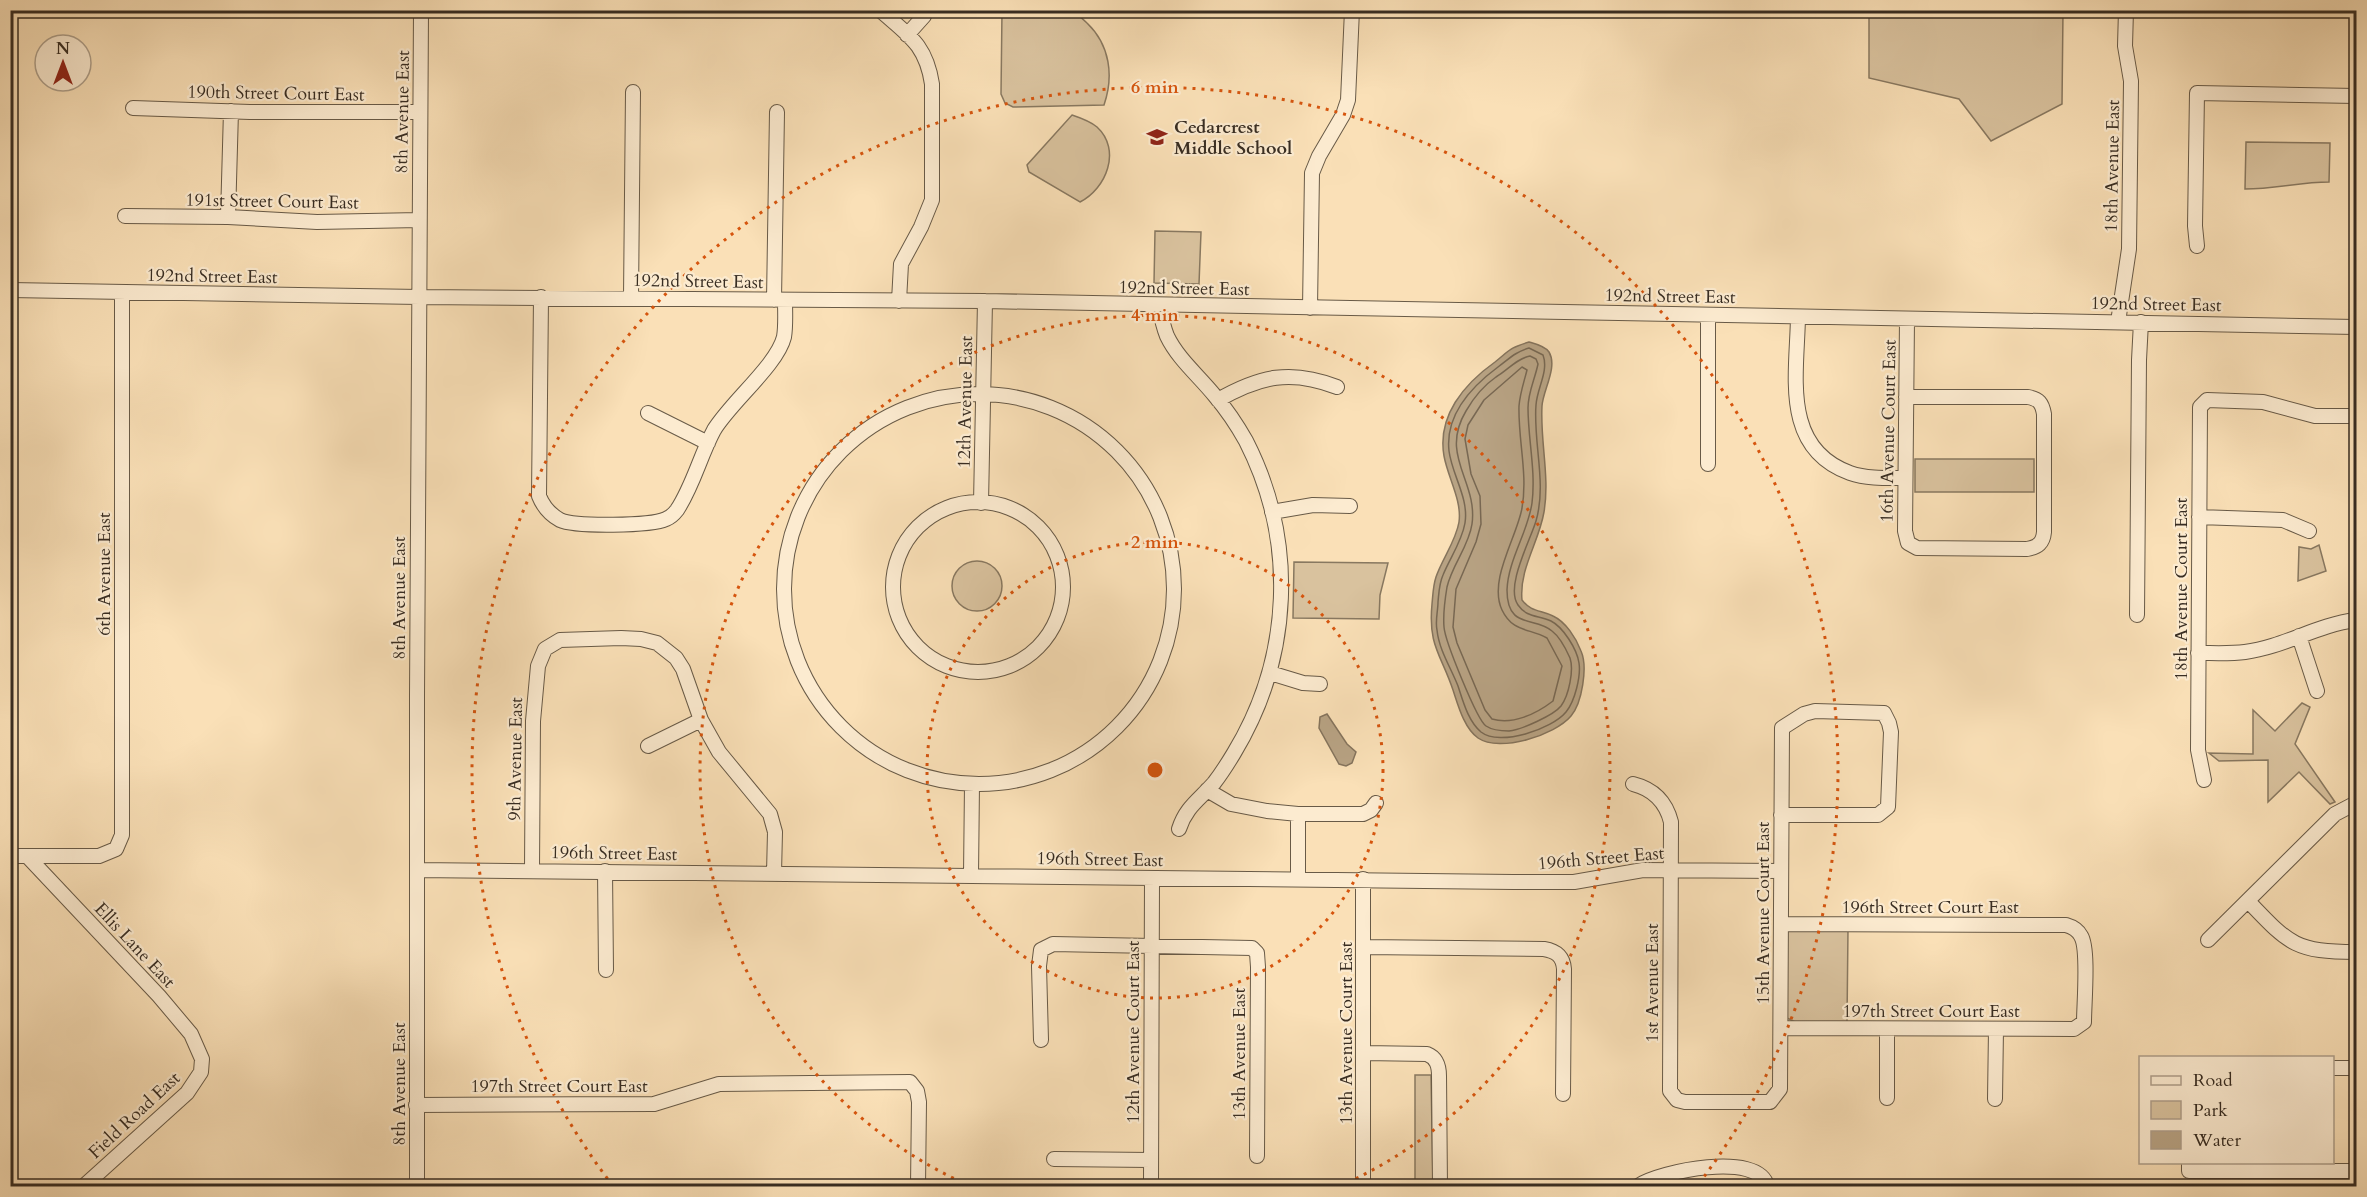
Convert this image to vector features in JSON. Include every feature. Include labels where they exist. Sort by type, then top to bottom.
[{"type":"street","name":"8th Avenue East","points":[[417,1186],[421,10]]},
{"type":"street","points":[[880,10],[921,48],[930,69],[933,100],[932,190],[928,213],[901,264],[899,301]]},
{"type":"street","points":[[907,35],[924,16],[926,10]]},
{"type":"street","points":[[1310,308],[1311,182],[1319,156],[1343,115],[1348,100],[1352,10]]},
{"type":"street","name":"18th Avenue East","points":[[2118,322],[2129,249],[2131,81],[2126,46],[2126,10]]},
{"type":"street","points":[[632,297],[633,92]]},
{"type":"street","points":[[2197,246],[2195,226],[2197,93],[2356,96]]},
{"type":"street","name":"190th Street Court East","points":[[132,108],[420,112]]},
{"type":"street","points":[[228,217],[231,111]]},
{"type":"street","points":[[541,297],[539,487],[542,502],[549,512],[559,519],[589,524],[641,524],[672,516],[683,502],[708,443],[735,401],[771,361],[781,346],[785,327],[779,300],[777,112]]},
{"type":"street","name":"191st Street Court East","points":[[125,216],[228,217],[317,222],[419,220]]},
{"type":"street","name":"192nd Street East","points":[[10,290],[419,297],[632,297],[985,302],[2356,327]]},
{"type":"street","name":"6th Avenue East","points":[[28,857],[99,856],[112,851],[120,842],[122,820],[122,293]]},
{"type":"street","name":"12th Avenue East","points":[[981,503],[985,302]]},
{"type":"street","points":[[1159,305],[1168,337],[1218,400],[1246,441],[1267,492],[1280,557],[1281,585],[1277,645],[1270,673],[1248,726],[1234,752],[1215,782],[1188,808],[1179,829]]},
{"type":"street","points":[[1708,315],[1708,464]]},
{"type":"street","points":[[1798,317],[1796,399],[1798,419],[1805,436],[1819,454],[1851,474],[1905,478]]},
{"type":"street","name":"16th Avenue Court East","points":[[1906,397],[2028,397],[2037,399],[2041,403],[2044,414],[2044,532],[2043,540],[2039,544],[2027,549],[1917,548],[1908,543],[1905,531],[1905,478],[1906,397],[1907,319]]},
{"type":"street","points":[[2138,615],[2141,322]]},
{"type":"street","points":[[1218,400],[1258,380],[1277,377],[1318,380],[1337,387]]},
{"type":"street","points":[[983,395],[1018,399],[1052,409],[1074,419],[1112,447],[1142,483],[1163,525],[1172,559],[1174,594],[1172,618],[1160,663],[1136,705],[1104,739],[1064,765],[1042,774],[996,783],[972,784],[928,777],[896,765],[867,749],[833,719],[819,701],[798,661],[786,618],[784,595],[788,551],[797,518],[812,488],[840,453],[857,437],[895,413],[938,399],[983,395]]},
{"type":"street","name":"18th Avenue Court East","points":[[2204,780],[2198,750],[2200,407],[2207,400],[2263,402],[2315,416],[2356,416]]},
{"type":"street","points":[[648,413],[708,443]]},
{"type":"street","points":[[981,503],[1007,508],[1030,520],[1040,529],[1055,551],[1061,570],[1063,590],[1058,616],[1049,634],[1037,649],[1015,664],[996,670],[976,672],[950,667],[926,654],[916,645],[908,635],[897,611],[893,585],[904,547],[920,526],[936,514],[954,506],[981,503]]},
{"type":"street","points":[[1272,512],[1313,505],[1350,506]]},
{"type":"street","points":[[2199,517],[2283,520],[2309,531]]},
{"type":"street","points":[[2198,653],[2244,652],[2299,636],[2333,623],[2356,620]]},
{"type":"street","points":[[2299,636],[2317,691]]},
{"type":"street","name":"9th Avenue East","points":[[532,870],[535,679],[537,666],[545,650],[560,640],[575,639],[641,639],[657,643],[672,653],[683,669],[701,720]]},
{"type":"street","points":[[1270,673],[1303,683],[1320,684]]},
{"type":"street","name":"15th Avenue Court East","points":[[1774,1098],[1780,1089],[1781,740],[1784,726],[1804,714],[1815,711],[1878,711],[1886,716],[1891,732],[1887,811],[1878,815],[1781,815]]},
{"type":"street","points":[[648,746],[701,720],[735,772],[770,813],[775,832],[774,873]]},
{"type":"street","points":[[971,875],[972,784]]},
{"type":"street","name":"1st Avenue East","points":[[1633,784],[1654,794],[1667,810],[1671,822],[1672,1095],[1685,1102],[1762,1103],[1770,1102],[1774,1098]]},
{"type":"street","points":[[1207,790],[1231,804],[1267,812],[1363,814],[1377,803]]},
{"type":"street","points":[[2208,940],[2335,814],[2356,803]]},
{"type":"street","points":[[1298,814],[1298,879]]},
{"type":"street","points":[[10,856],[28,857]]},
{"type":"street","name":"Ellis Lane East","points":[[28,857],[178,1019],[196,1042],[202,1066]]},
{"type":"street","name":"196th Street East","points":[[417,870],[1574,882],[1643,870],[1780,871]]},
{"type":"street","points":[[605,871],[606,970]]},
{"type":"street","name":"12th Avenue Court East","points":[[1151,1186],[1152,878]]},
{"type":"street","name":"13th Avenue Court East","points":[[1363,879],[1363,1186]]},
{"type":"street","points":[[2248,901],[2292,943],[2328,952],[2356,952]]},
{"type":"street","name":"196th Street Court East","points":[[1781,924],[2066,925],[2077,930],[2083,938],[2085,950],[2084,1022],[2081,1026]]},
{"type":"street","points":[[1041,1040],[1039,966],[1041,950],[1053,944],[1152,945]]},
{"type":"street","name":"13th Avenue East","points":[[1152,945],[1247,946],[1257,953],[1257,1156]]},
{"type":"street","points":[[1364,947],[1544,949],[1559,955],[1563,960],[1564,969],[1563,1094]]},
{"type":"street","name":"197th Street Court East","points":[[1780,1028],[2064,1030],[2081,1026]]},
{"type":"street","points":[[1887,1029],[1887,1098]]},
{"type":"street","points":[[1995,1099],[1996,1029]]},
{"type":"street","points":[[1364,1053],[1433,1056],[1439,1068],[1440,1186]]},
{"type":"street","name":"Field Road East","points":[[84,1186],[187,1093],[200,1075],[202,1066]]},
{"type":"street","points":[[2334,1068],[2356,1068]]},
{"type":"street","name":"197th Street Court East","points":[[417,1105],[654,1104],[719,1084],[891,1081],[913,1084],[919,1102],[918,1186]]},
{"type":"street","points":[[1054,1159],[1151,1160]]},
{"type":"street","points":[[2189,1167],[2356,1171]]},
{"type":"street","points":[[1638,1186],[1680,1170],[1702,1168],[1750,1169],[1766,1183]]},
{"type":"green space","points":[[1067,10],[1085,21],[1101,41],[1108,61],[1109,83],[1104,105],[1013,107],[1005,103],[1001,94],[1002,11]]},
{"type":"green space","points":[[1869,11],[2063,11],[2062,104],[1991,141],[1959,99],[1869,78]]},
{"type":"green space","points":[[1072,115],[1097,127],[1105,136],[1109,147],[1108,168],[1103,179],[1089,196],[1080,202],[1029,172],[1027,165]]},
{"type":"green space","points":[[2246,142],[2330,143],[2329,182],[2245,189]]},
{"type":"green space","points":[[1155,231],[1201,232],[1199,284],[1154,283]]},
{"type":"green space","points":[[1915,459],[2034,459],[2034,492],[1915,492]]},
{"type":"green space","points":[[2319,545],[2326,571],[2298,581],[2299,547],[2311,549]]},
{"type":"green space","points":[[977,561],[986,563],[997,572],[1002,586],[1000,595],[991,606],[977,611],[968,609],[957,600],[952,586],[954,577],[963,566]]},
{"type":"green space","points":[[1294,562],[1388,563],[1380,595],[1379,619],[1293,618]]},
{"type":"green space","points":[[2302,703],[2310,707],[2295,744],[2335,802],[2330,804],[2299,772],[2268,802],[2268,760],[2219,761],[2209,753],[2253,754],[2253,710],[2275,731]]},
{"type":"green space","points":[[1792,929],[1848,929],[1847,1022],[1795,1022],[1787,1018],[1786,932]]},
{"type":"green space","points":[[1415,1075],[1431,1075],[1433,1186],[1415,1186]]},
{"type":"water","points":[[1529,342],[1549,352],[1552,365],[1542,406],[1546,499],[1541,523],[1523,577],[1522,600],[1529,607],[1553,616],[1566,626],[1581,651],[1584,675],[1581,694],[1575,710],[1563,723],[1553,730],[1527,740],[1500,744],[1478,738],[1465,722],[1436,649],[1432,630],[1434,584],[1459,522],[1458,506],[1444,456],[1443,441],[1449,414],[1463,391],[1507,352]]},
{"type":"water","points":[[1327,714],[1347,744],[1356,752],[1352,763],[1346,766],[1339,764],[1319,728],[1320,717]]},
{"type":"place","name":"Cedarcrest Middle School","points":[[1157,137]]}]
